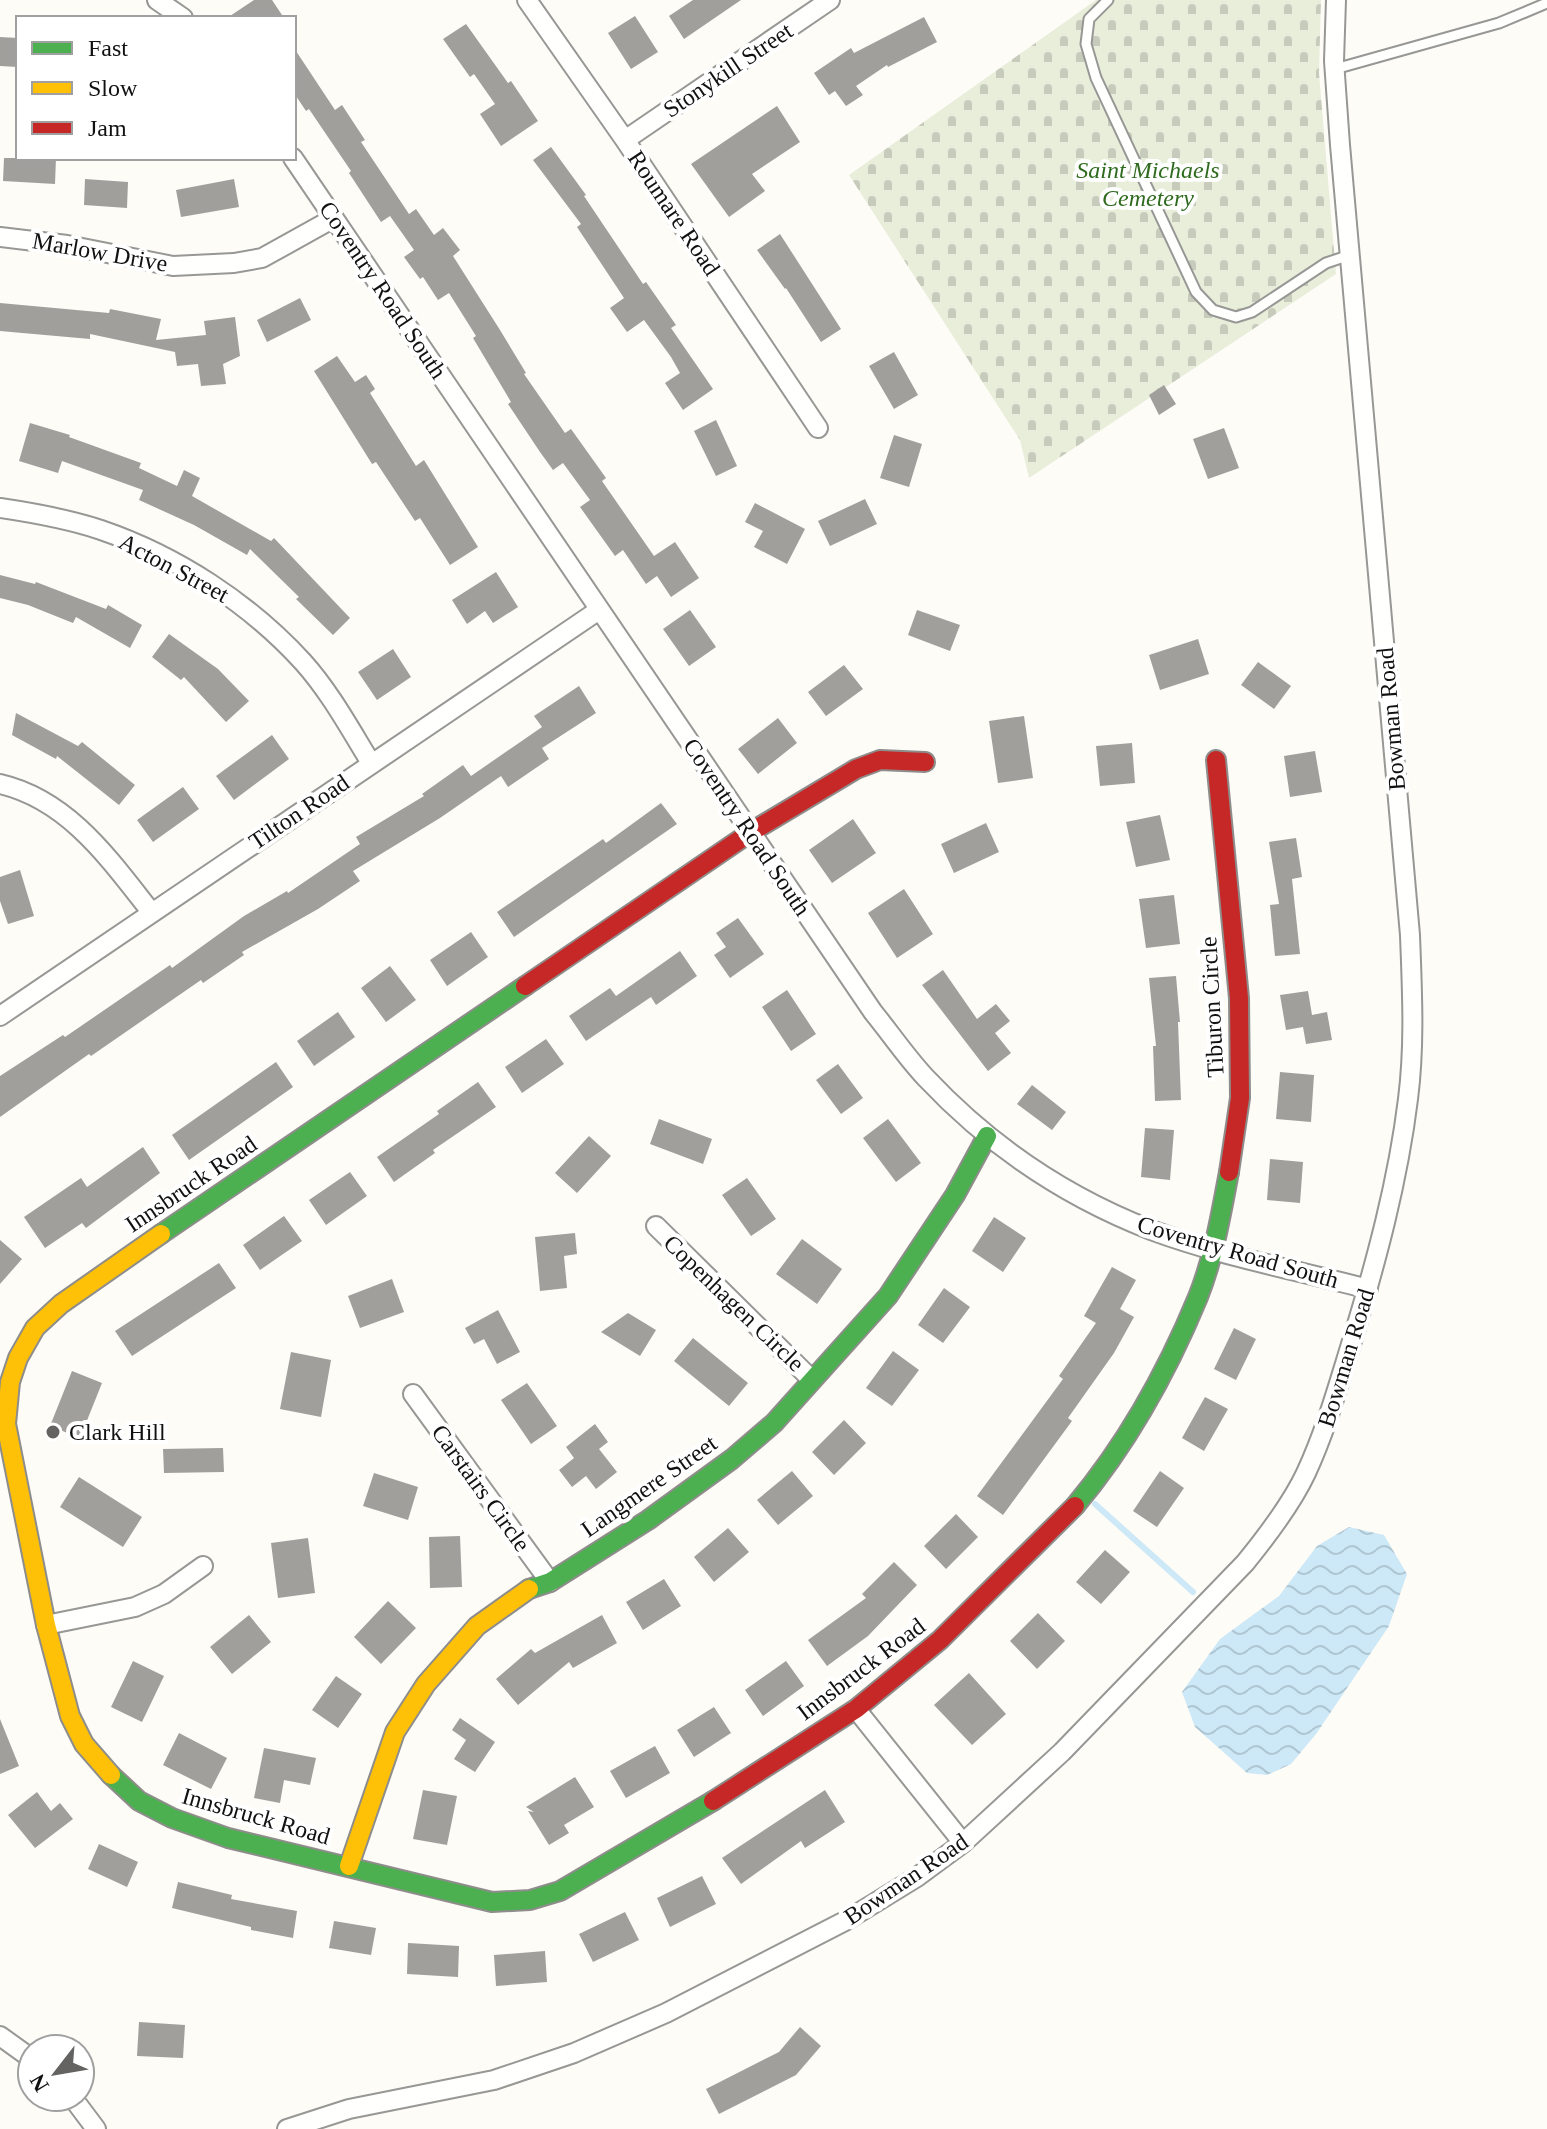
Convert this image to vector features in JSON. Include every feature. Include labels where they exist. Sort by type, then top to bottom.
[{"type":"street","points":[[157,0],[180,16]]},
{"type":"street","name":"Roumare Road","points":[[527,0],[818,428]]},
{"type":"street","name":"Stonykill Street","points":[[625,140],[830,0]]},
{"type":"street","name":"Bowman Road","points":[[287,2129],[349,2109],[494,2080],[574,2053],[666,2013],[847,1920],[917,1877],[963,1843],[1062,1752],[1245,1563],[1304,1476],[1327,1423],[1368,1289],[1409,1098],[1414,1029],[1410,935],[1335,69],[1336,0]]},
{"type":"street","name":"Coventry Road South","points":[[294,160],[873,1012],[925,1077],[987,1136],[1049,1179],[1103,1210],[1154,1231],[1213,1249],[1368,1289]]},
{"type":"street","name":"Marlow Drive","points":[[0,237],[67,245],[173,266],[234,263],[262,258],[334,218]]},
{"type":"street","name":"Acton Street","points":[[0,508],[52,516],[103,530],[182,566],[240,604],[304,663],[335,704],[371,763]]},
{"type":"street","name":"Tilton Road","points":[[0,1016],[599,610]]},
{"type":"street","name":"Innsbruck Road","points":[[925,762],[880,760],[856,769],[751,832],[61,1304],[35,1328],[18,1358],[10,1382],[3,1424],[46,1625],[70,1716],[84,1744],[139,1801],[172,1818],[228,1838],[492,1902],[530,1900],[560,1891],[673,1826],[856,1709],[940,1640],[1064,1519],[1106,1469],[1145,1407],[1198,1296],[1213,1249]]},
{"type":"street","name":"Tiburon Circle","points":[[1213,1249],[1235,1146],[1240,1098],[1239,998],[1216,760]]},
{"type":"street","points":[[0,784],[20,789],[56,808],[98,845],[152,913]]},
{"type":"street","name":"Langmere Street","points":[[349,1866],[395,1732],[426,1684],[477,1626],[527,1590],[550,1582],[648,1520],[732,1459],[774,1423],[888,1296],[955,1195],[987,1136]]},
{"type":"street","name":"Copenhagen Circle","points":[[656,1226],[811,1379]]},
{"type":"street","name":"Carstairs Circle","points":[[413,1394],[550,1582]]},
{"type":"street","points":[[46,1625],[135,1607],[164,1594],[203,1566]]},
{"type":"street","points":[[856,1709],[963,1843]]},
{"type":"lane","points":[[1108,0],[1089,19],[1086,44],[1096,78],[1196,292],[1213,310],[1236,317],[1252,312],[1326,263],[1350,255]]},
{"type":"lane","points":[[1335,69],[1499,23],[1547,3]]},
{"type":"green space","name":"Saint Michaels Cemetery","points":[[1096,0],[1321,0],[1319,73],[1336,274],[1029,478],[1020,440],[849,175]]},
{"type":"water","points":[[1349,1527],[1384,1535],[1407,1574],[1389,1626],[1316,1734],[1291,1764],[1267,1775],[1247,1773],[1195,1727],[1182,1692],[1220,1639],[1279,1596],[1317,1546]]},
{"type":"building","points":[[254,0],[272,0],[283,16],[230,16]]},
{"type":"building","points":[[693,0],[741,0],[684,39],[669,16]]},
{"type":"building","points":[[635,16],[658,52],[631,69],[608,33]]},
{"type":"building","points":[[924,17],[937,42],[887,65],[856,86],[863,95],[846,106],[835,91],[829,95],[814,73],[851,48],[854,53]]},
{"type":"building","points":[[466,24],[538,121],[501,146],[480,114],[495,104],[474,74],[470,77],[443,39]]},
{"type":"building","points":[[0,37],[16,38],[16,67],[0,66]]},
{"type":"building","points":[[296,51],[335,110],[342,105],[365,140],[361,142],[409,214],[416,209],[434,235],[443,228],[460,250],[453,256],[524,374],[565,433],[571,429],[606,478],[602,481],[654,556],[675,542],[699,578],[671,597],[657,576],[646,584],[623,550],[615,556],[580,507],[590,500],[563,463],[553,470],[508,404],[511,402],[473,338],[476,336],[449,293],[438,300],[423,277],[420,279],[404,257],[414,250],[390,216],[381,222],[349,173],[351,171],[309,109],[306,111],[296,96]]},
{"type":"building","points":[[777,106],[800,142],[752,174],[765,191],[729,217],[691,164]]},
{"type":"building","points":[[551,147],[643,284],[646,282],[676,325],[671,328],[713,389],[683,410],[665,383],[680,373],[671,357],[644,320],[627,332],[610,308],[624,298],[577,227],[581,224],[533,160]]},
{"type":"building","points":[[4,158],[56,160],[55,184],[3,181]]},
{"type":"building","points":[[85,179],[128,182],[127,208],[84,205]]},
{"type":"building","points":[[234,179],[239,207],[181,217],[176,190]]},
{"type":"building","points":[[780,234],[841,329],[821,342],[757,250]]},
{"type":"building","points":[[300,298],[311,320],[267,342],[257,320]]},
{"type":"building","points":[[0,303],[109,313],[110,309],[161,319],[156,340],[206,335],[204,321],[235,317],[240,356],[223,364],[226,384],[201,386],[198,364],[177,366],[175,352],[90,334],[90,339],[0,331]]},
{"type":"building","points":[[894,352],[918,395],[894,409],[869,366]]},
{"type":"building","points":[[337,356],[355,382],[366,375],[375,389],[370,393],[416,466],[424,460],[478,547],[450,565],[420,518],[415,521],[376,462],[372,464],[314,371]]},
{"type":"building","points":[[1164,385],[1176,404],[1159,415],[1149,395]]},
{"type":"building","points":[[716,420],[737,466],[716,476],[694,431]]},
{"type":"building","points":[[30,423],[141,463],[139,468],[177,486],[184,470],[200,478],[192,496],[271,541],[274,538],[350,618],[333,635],[250,549],[247,555],[194,525],[139,500],[143,490],[62,461],[58,473],[19,461]]},
{"type":"building","points":[[1224,428],[1239,468],[1208,479],[1193,439]]},
{"type":"building","points":[[894,435],[922,444],[909,487],[880,478]]},
{"type":"building","points":[[865,499],[877,524],[830,546],[818,521]]},
{"type":"building","points":[[755,503],[805,529],[787,564],[754,547],[763,531],[745,522]]},
{"type":"building","points":[[496,572],[518,607],[493,623],[485,611],[467,624],[452,600]]},
{"type":"building","points":[[0,575],[36,582],[106,609],[108,605],[142,625],[130,648],[76,617],[73,623],[28,605],[0,598]]},
{"type":"building","points":[[690,610],[716,647],[689,666],[663,629]]},
{"type":"building","points":[[917,610],[960,625],[950,651],[908,635]]},
{"type":"building","points":[[169,634],[218,669],[249,701],[226,722],[184,677],[181,680],[152,657]]},
{"type":"building","points":[[1198,639],[1209,674],[1160,690],[1149,655]]},
{"type":"building","points":[[393,649],[411,677],[377,700],[358,672]]},
{"type":"building","points":[[1258,662],[1291,686],[1274,709],[1241,685]]},
{"type":"building","points":[[844,665],[863,689],[826,716],[808,692]]},
{"type":"building","points":[[579,686],[596,713],[542,748],[549,759],[508,787],[501,776],[353,871],[360,881],[242,952],[244,955],[203,983],[201,980],[0,1117],[0,1076],[63,1035],[65,1037],[170,965],[172,968],[244,916],[288,893],[360,844],[356,837],[424,796],[422,794],[463,765],[471,776],[542,727],[534,716]]},
{"type":"building","points":[[16,713],[78,746],[82,742],[135,785],[119,805],[57,756],[56,759],[12,735]]},
{"type":"building","points":[[1024,716],[1033,778],[998,783],[989,721]]},
{"type":"building","points":[[778,718],[797,743],[758,774],[738,749]]},
{"type":"building","points":[[272,735],[289,759],[234,800],[216,776]]},
{"type":"building","points":[[1132,743],[1135,783],[1100,786],[1096,746]]},
{"type":"building","points":[[1315,751],[1322,792],[1290,797],[1284,756]]},
{"type":"building","points":[[183,787],[199,809],[153,842],[137,820]]},
{"type":"building","points":[[661,803],[677,824],[514,937],[497,912],[603,839],[606,843]]},
{"type":"building","points":[[1160,815],[1170,860],[1136,867],[1126,822]]},
{"type":"building","points":[[853,819],[876,853],[832,883],[809,850]]},
{"type":"building","points":[[986,823],[999,852],[954,873],[941,844]]},
{"type":"building","points":[[1296,838],[1302,877],[1292,879],[1300,954],[1275,956],[1270,905],[1279,904],[1269,842]]},
{"type":"building","points":[[20,870],[34,916],[8,924],[0,901],[0,877]]},
{"type":"building","points":[[904,889],[933,934],[897,958],[868,913]]},
{"type":"building","points":[[1174,895],[1180,944],[1146,948],[1139,899]]},
{"type":"building","points":[[738,918],[764,954],[730,978],[714,955],[726,947],[716,933]]},
{"type":"building","points":[[471,932],[488,957],[447,986],[430,960]]},
{"type":"building","points":[[680,951],[697,976],[656,1005],[651,997],[586,1041],[569,1016],[610,988],[616,996]]},
{"type":"building","points":[[390,966],[416,1000],[386,1022],[361,988]]},
{"type":"building","points":[[943,970],[977,1019],[996,1004],[1010,1021],[995,1033],[1011,1053],[988,1071],[922,985]]},
{"type":"building","points":[[1176,976],[1181,1100],[1155,1101],[1153,1046],[1156,1046],[1149,978]]},
{"type":"building","points":[[787,990],[816,1034],[791,1051],[762,1007]]},
{"type":"building","points":[[1308,991],[1312,1015],[1327,1012],[1332,1040],[1306,1044],[1303,1027],[1286,1030],[1280,995]]},
{"type":"building","points":[[338,1012],[355,1037],[314,1066],[297,1041]]},
{"type":"building","points":[[546,1039],[564,1064],[522,1093],[505,1067]]},
{"type":"building","points":[[276,1062],[293,1087],[189,1160],[172,1135]]},
{"type":"building","points":[[838,1064],[863,1098],[841,1114],[816,1080]]},
{"type":"building","points":[[1280,1072],[1314,1075],[1311,1122],[1276,1119]]},
{"type":"building","points":[[478,1082],[496,1107],[433,1150],[435,1153],[394,1182],[377,1157],[439,1114],[437,1111]]},
{"type":"building","points":[[1032,1085],[1066,1112],[1052,1130],[1017,1104]]},
{"type":"building","points":[[659,1119],[712,1139],[703,1164],[650,1144]]},
{"type":"building","points":[[888,1119],[921,1163],[896,1182],[863,1138]]},
{"type":"building","points":[[1145,1128],[1174,1130],[1170,1180],[1141,1177]]},
{"type":"building","points":[[589,1136],[611,1156],[577,1193],[555,1173]]},
{"type":"building","points":[[143,1147],[160,1173],[86,1228],[82,1223],[45,1248],[24,1217],[81,1178],[87,1187]]},
{"type":"building","points":[[1270,1159],[1303,1162],[1300,1203],[1267,1200]]},
{"type":"building","points":[[350,1172],[367,1196],[326,1225],[309,1200]]},
{"type":"building","points":[[747,1178],[776,1219],[751,1236],[722,1195]]},
{"type":"building","points":[[284,1216],[302,1241],[260,1270],[243,1245]]},
{"type":"building","points":[[994,1217],[1026,1238],[1003,1272],[972,1251]]},
{"type":"building","points":[[575,1233],[577,1254],[564,1256],[567,1288],[540,1291],[535,1237]]},
{"type":"building","points":[[802,1239],[842,1269],[817,1304],[776,1274]]},
{"type":"building","points":[[0,1240],[22,1259],[0,1284]]},
{"type":"building","points":[[219,1263],[236,1288],[132,1356],[115,1331]]},
{"type":"building","points":[[1112,1267],[1136,1280],[1120,1309],[1134,1317],[1114,1353],[1068,1418],[1072,1421],[1003,1515],[977,1496],[1063,1379],[1059,1376],[1096,1323],[1084,1316]]},
{"type":"building","points":[[392,1279],[404,1312],[360,1328],[348,1296]]},
{"type":"building","points":[[944,1288],[970,1307],[943,1343],[918,1325]]},
{"type":"building","points":[[498,1310],[520,1352],[497,1364],[484,1339],[474,1344],[465,1328]]},
{"type":"building","points":[[628,1313],[656,1330],[640,1356],[601,1332]]},
{"type":"building","points":[[1234,1328],[1256,1339],[1236,1380],[1214,1369]]},
{"type":"building","points":[[693,1338],[748,1383],[729,1406],[674,1361]]},
{"type":"building","points":[[893,1351],[919,1370],[892,1406],[866,1388]]},
{"type":"building","points":[[291,1352],[331,1360],[321,1417],[280,1409]]},
{"type":"building","points":[[72,1371],[102,1383],[80,1438],[50,1426]]},
{"type":"building","points":[[527,1383],[557,1426],[531,1444],[501,1400]]},
{"type":"building","points":[[1205,1397],[1228,1409],[1204,1451],[1182,1438]]},
{"type":"building","points":[[844,1420],[866,1443],[834,1475],[812,1452]]},
{"type":"building","points":[[595,1424],[608,1442],[599,1449],[617,1472],[596,1489],[586,1476],[572,1487],[559,1470],[574,1458],[566,1447]]},
{"type":"building","points":[[223,1448],[224,1472],[164,1473],[163,1449]]},
{"type":"building","points":[[792,1471],[813,1496],[778,1525],[757,1500]]},
{"type":"building","points":[[1160,1471],[1184,1488],[1157,1527],[1133,1511]]},
{"type":"building","points":[[374,1473],[418,1487],[408,1520],[363,1506]]},
{"type":"building","points":[[79,1477],[142,1517],[123,1547],[60,1507]]},
{"type":"building","points":[[956,1514],[978,1537],[946,1569],[924,1546]]},
{"type":"building","points":[[728,1528],[749,1552],[714,1582],[694,1557]]},
{"type":"building","points":[[460,1536],[462,1587],[430,1588],[429,1537]]},
{"type":"building","points":[[308,1538],[315,1593],[278,1598],[271,1543]]},
{"type":"building","points":[[1105,1550],[1130,1572],[1101,1604],[1076,1582]]},
{"type":"building","points":[[894,1562],[917,1585],[868,1636],[827,1666],[808,1640],[866,1598],[862,1594]]},
{"type":"building","points":[[664,1579],[681,1606],[643,1630],[626,1602]]},
{"type":"building","points":[[388,1601],[416,1628],[381,1664],[354,1637]]},
{"type":"building","points":[[1038,1613],[1065,1641],[1037,1669],[1010,1641]]},
{"type":"building","points":[[249,1615],[271,1642],[232,1674],[210,1647]]},
{"type":"building","points":[[602,1615],[617,1643],[573,1668],[569,1662],[518,1705],[496,1679],[531,1649],[535,1653]]},
{"type":"building","points":[[133,1661],[164,1676],[142,1722],[111,1707]]},
{"type":"building","points":[[786,1661],[804,1686],[763,1716],[745,1690]]},
{"type":"building","points":[[969,1673],[1006,1714],[972,1745],[934,1705]]},
{"type":"building","points":[[336,1676],[362,1694],[338,1728],[312,1710]]},
{"type":"building","points":[[714,1707],[731,1733],[694,1757],[677,1730]]},
{"type":"building","points":[[460,1718],[495,1742],[475,1772],[454,1759],[466,1740],[452,1730]]},
{"type":"building","points":[[0,1719],[19,1766],[0,1774]]},
{"type":"building","points":[[179,1733],[227,1758],[211,1789],[163,1765]]},
{"type":"building","points":[[655,1746],[670,1773],[626,1798],[610,1771]]},
{"type":"building","points":[[264,1748],[316,1758],[310,1785],[284,1780],[280,1803],[254,1798]]},
{"type":"building","points":[[575,1777],[594,1807],[564,1825],[569,1833],[549,1845],[528,1811],[534,1812],[526,1807]]},
{"type":"building","points":[[423,1790],[457,1796],[447,1845],[413,1839]]},
{"type":"building","points":[[825,1790],[845,1822],[805,1848],[801,1841],[741,1884],[722,1858]]},
{"type":"building","points":[[37,1792],[51,1811],[60,1803],[73,1819],[35,1848],[8,1815]]},
{"type":"building","points":[[99,1844],[138,1862],[127,1887],[88,1869]]},
{"type":"building","points":[[702,1876],[716,1904],[670,1927],[657,1898]]},
{"type":"building","points":[[178,1882],[232,1895],[231,1899],[297,1911],[293,1938],[172,1908]]},
{"type":"building","points":[[625,1912],[639,1940],[593,1962],[579,1934]]},
{"type":"building","points":[[334,1921],[376,1928],[371,1955],[329,1948]]},
{"type":"building","points":[[408,1943],[459,1946],[458,1977],[407,1974]]},
{"type":"building","points":[[545,1951],[547,1982],[496,1986],[494,1955]]},
{"type":"building","points":[[139,2022],[185,2025],[183,2058],[137,2056]]},
{"type":"building","points":[[800,2027],[821,2046],[796,2075],[719,2114],[706,2089],[779,2052]]},
{"type":"waterway","points":[[1095,1504],[1193,1592]]},
{"type":"traffic: fast","points":[[161,1234],[525,986]]},
{"type":"traffic: fast","points":[[529,1589],[550,1582],[648,1520],[732,1459],[774,1423],[888,1296],[955,1195],[987,1136]]},
{"type":"traffic: fast","points":[[1075,1506],[1129,1432],[1186,1325],[1208,1266],[1229,1172]]},
{"type":"traffic: fast","points":[[111,1775],[139,1801],[172,1818],[228,1838],[492,1902],[530,1900],[560,1891],[713,1801]]},
{"type":"traffic: slow","points":[[111,1775],[84,1744],[70,1716],[46,1625],[6,1424],[10,1382],[18,1358],[35,1328],[61,1304],[161,1234]]},
{"type":"traffic: slow","points":[[349,1866],[395,1732],[426,1684],[477,1626],[529,1589]]},
{"type":"traffic: jam","points":[[525,986],[751,832],[856,769],[880,760],[925,762]]},
{"type":"traffic: jam","points":[[1216,760],[1239,998],[1240,1098],[1229,1172]]},
{"type":"traffic: jam","points":[[713,1801],[856,1709],[940,1640],[1075,1506]]},
{"type":"place","name":"Clark Hill","points":[[53,1432]]}]
